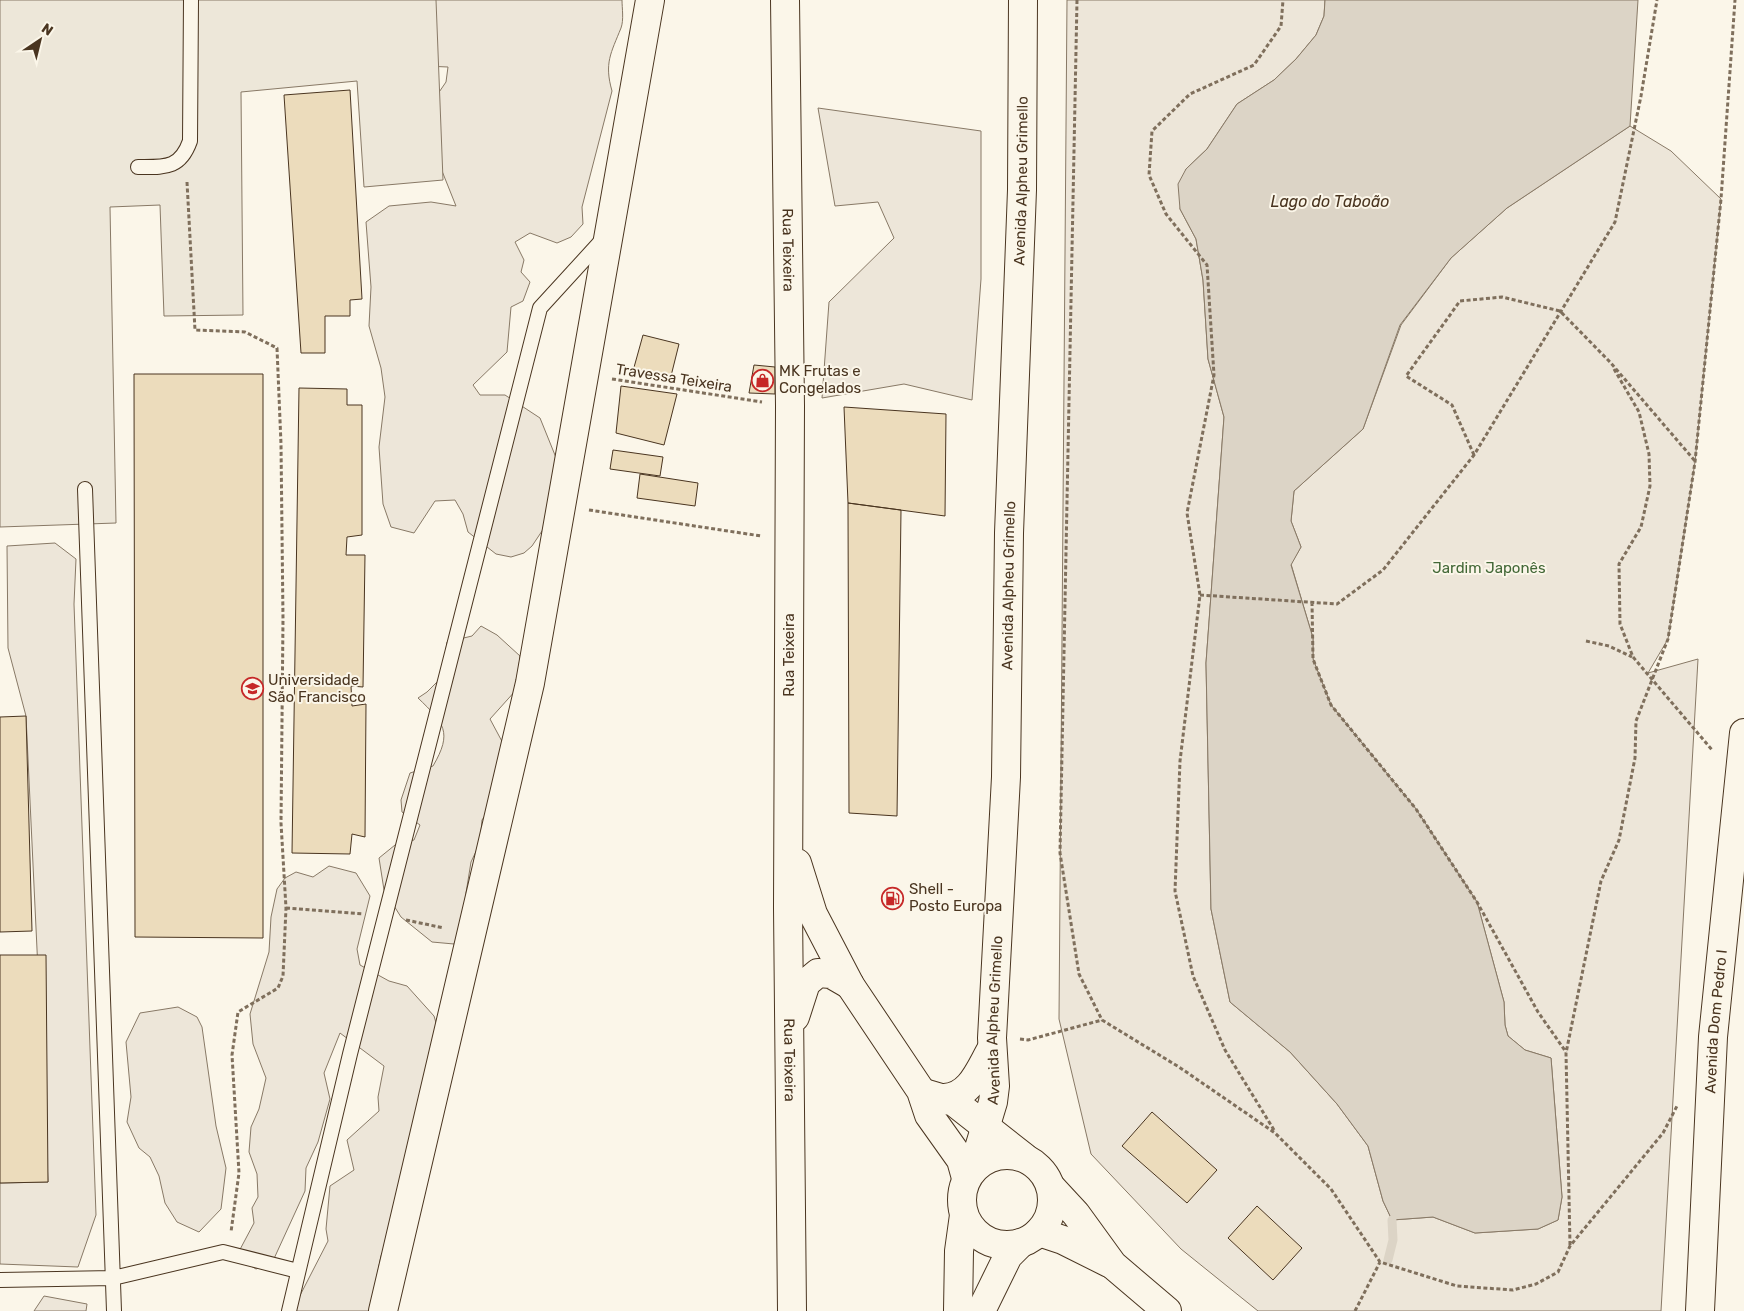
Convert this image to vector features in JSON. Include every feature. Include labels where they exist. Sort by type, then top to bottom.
[{"type":"street","points":[[383,1311],[530,683],[650,0]]},
{"type":"street","name":"Rua Teixeira","points":[[785,0],[790,406],[789,1033],[792,1311]]},
{"type":"street","name":"Avenida Alpheu Grimello","points":[[970,1173],[986,1126],[995,1086],[992,1043],[1006,777],[1009,533],[1022,190],[1023,0]]},
{"type":"street","name":"Avenida Dom Pedro I","points":[[1700,1311],[1713,1037],[1744,733]]},
{"type":"street","points":[[789,838],[813,914],[850,985],[932,1095],[954,1102],[1041,1170],[1051,1187],[1076,1214],[1113,1265],[1167,1311]]},
{"type":"street","points":[[789,1033],[806,984],[818,973],[831,974],[850,985]]},
{"type":"street","points":[[932,1095],[952,1098],[965,1090],[992,1043]]},
{"type":"street","points":[[932,1095],[929,1114],[970,1173]]},
{"type":"street","points":[[958,1311],[959,1251],[964,1215],[962,1190],[970,1173],[983,1160],[1002,1154],[1024,1157]]},
{"type":"street","points":[[981,1311],[1008,1256],[1030,1238],[1051,1211],[1051,1187]]},
{"type":"street","points":[[964,1215],[970,1228],[982,1238],[995,1244],[1008,1245],[1030,1238],[1063,1240],[1113,1265]]},
{"type":"lane","points":[[138,167],[170,167],[185,154],[190,141],[191,0]]},
{"type":"lane","points":[[289,1311],[353,1045],[540,308],[610,232]]},
{"type":"lane","points":[[85,489],[114,1311]]},
{"type":"lane","points":[[0,1280],[113,1278],[223,1252],[298,1271]]},
{"type":"path","points":[[1077,0],[1060,853],[1079,974],[1102,1020],[1179,1067],[1275,1133],[1331,1189],[1380,1262],[1457,1286],[1513,1290],[1536,1284],[1558,1272],[1570,1246],[1663,1133],[1677,1106]]},
{"type":"path","points":[[1275,1133],[1226,1050],[1193,976],[1175,891],[1180,761],[1200,595],[1188,513],[1214,375],[1207,265],[1166,214],[1149,175],[1152,131],[1190,94],[1254,65],[1281,26],[1283,0]]},
{"type":"path","points":[[1200,595],[1337,604],[1383,570],[1474,455],[1615,222],[1642,96],[1657,0]]},
{"type":"path","points":[[1570,1246],[1566,1053],[1601,882],[1619,840],[1636,758],[1636,721],[1668,639],[1695,462],[1721,199],[1734,0]]},
{"type":"path","points":[[185,154],[195,330],[245,332],[277,348],[281,444],[283,619],[281,823],[286,908],[283,976],[278,988],[238,1012],[232,1055],[239,1172],[233,1226],[223,1252]]},
{"type":"path","points":[[1474,455],[1452,405],[1406,376],[1460,301],[1502,297],[1560,311],[1610,362],[1695,462]]},
{"type":"path","points":[[1610,362],[1639,412],[1650,454],[1650,486],[1641,526],[1619,564],[1620,624],[1633,657],[1739,782]]},
{"type":"path","name":"Travessa Teixeira","points":[[584,375],[714,397],[790,406]]},
{"type":"path","points":[[561,506],[790,541]]},
{"type":"path","points":[[1312,602],[1313,659],[1330,705],[1416,809],[1477,902],[1538,1012],[1566,1053]]},
{"type":"path","points":[[1586,641],[1609,646],[1633,657]]},
{"type":"path","points":[[992,1043],[1028,1040],[1102,1020]]},
{"type":"path","points":[[1355,1311],[1380,1262]]},
{"type":"green space","points":[[421,0],[622,0],[622,25],[609,65],[612,91],[582,207],[583,224],[571,237],[557,243],[530,233],[515,242],[524,260],[521,272],[530,282],[523,301],[511,307],[507,352],[473,385],[480,395],[505,395],[540,418],[559,465],[548,522],[532,546],[524,553],[511,557],[496,554],[468,532],[463,514],[455,500],[435,501],[414,533],[391,527],[383,504],[379,447],[385,397],[381,368],[369,326],[371,287],[366,222],[389,206],[431,202],[456,206],[430,141],[433,101],[446,82],[448,67],[425,66]]},
{"type":"green space","name":"Jardim Japonês","points":[[1067,0],[1325,0],[1324,16],[1316,35],[1296,59],[1274,80],[1237,104],[1207,149],[1186,169],[1180,209],[1196,239],[1203,280],[1208,359],[1224,417],[1206,663],[1211,909],[1230,1002],[1290,1052],[1337,1104],[1368,1146],[1383,1201],[1392,1220],[1433,1217],[1475,1233],[1538,1229],[1558,1220],[1562,1197],[1551,1058],[1525,1050],[1508,1036],[1505,1025],[1504,1002],[1477,902],[1416,809],[1331,705],[1313,659],[1313,638],[1291,564],[1301,547],[1291,521],[1294,491],[1363,429],[1401,325],[1451,258],[1507,208],[1630,126],[1671,151],[1721,199],[1695,462],[1668,639],[1648,673],[1698,659],[1661,1311],[1258,1311],[1181,1249],[1091,1154],[1059,1019]]},
{"type":"green space","points":[[818,108],[981,131],[981,279],[972,400],[904,384],[822,398],[829,302],[894,238],[878,202],[835,206]]},
{"type":"green space","points":[[55,543],[76,559],[74,604],[96,1215],[78,1267],[0,1264],[0,1183],[48,1182],[26,716],[8,648],[7,546]]},
{"type":"green space","points":[[481,626],[497,635],[520,656],[517,689],[490,719],[505,747],[489,810],[482,820],[480,843],[471,862],[466,893],[473,913],[454,944],[432,942],[401,917],[384,890],[379,858],[395,845],[414,840],[420,825],[402,812],[401,800],[410,773],[433,766],[443,745],[443,729],[434,714],[418,698],[427,692],[448,671],[445,657],[447,642],[472,636]]},
{"type":"green space","points":[[329,866],[356,873],[370,896],[357,949],[360,965],[389,981],[407,986],[434,1016],[437,1026],[390,1235],[381,1256],[370,1311],[292,1311],[328,1241],[326,1229],[330,1186],[354,1170],[347,1140],[379,1111],[378,1097],[384,1066],[340,1033],[324,1073],[330,1099],[318,1142],[306,1168],[305,1191],[272,1263],[256,1269],[236,1257],[254,1223],[252,1208],[258,1197],[257,1174],[249,1152],[251,1127],[259,1109],[266,1078],[253,1044],[250,1014],[269,952],[271,917],[277,889],[285,878],[296,872],[313,877]]},
{"type":"green space","points":[[178,1007],[197,1017],[202,1027],[216,1126],[226,1168],[221,1209],[199,1232],[177,1222],[165,1203],[159,1176],[150,1157],[139,1148],[127,1122],[131,1097],[126,1042],[140,1013]]},
{"type":"green space","points":[[44,1296],[87,1304],[86,1311],[34,1311]]},
{"type":"shaded area","points":[[0,0],[436,0],[443,180],[364,187],[357,81],[241,92],[243,315],[164,316],[160,205],[110,207],[116,523],[0,527]]},
{"type":"water","name":"Lago do Taboão","points":[[1325,0],[1638,0],[1630,126],[1507,208],[1451,258],[1400,325],[1363,429],[1294,491],[1291,521],[1301,547],[1291,565],[1313,638],[1313,659],[1331,705],[1416,809],[1477,902],[1504,1002],[1505,1025],[1508,1036],[1525,1050],[1551,1058],[1562,1197],[1558,1220],[1538,1229],[1475,1233],[1433,1217],[1392,1220],[1383,1201],[1368,1146],[1337,1104],[1290,1052],[1230,1002],[1211,909],[1206,663],[1224,417],[1208,359],[1203,280],[1196,239],[1180,209],[1178,184],[1186,169],[1207,149],[1237,104],[1274,80],[1296,59],[1316,35],[1324,16]]},
{"type":"building","points":[[350,90],[362,299],[350,300],[350,316],[325,316],[325,353],[301,353],[284,95]]},
{"type":"building","points":[[643,335],[679,344],[670,380],[633,371]]},
{"type":"building","name":"MK Frutas e Congelados","points":[[754,365],[775,367],[775,394],[749,393]]},
{"type":"building","points":[[134,374],[263,374],[263,938],[135,937]]},
{"type":"building","points":[[621,386],[677,394],[664,445],[616,433]]},
{"type":"building","points":[[299,388],[347,389],[347,405],[362,405],[362,535],[347,537],[346,555],[365,555],[363,687],[351,686],[352,706],[366,704],[365,837],[352,834],[350,854],[292,853]]},
{"type":"building","points":[[844,407],[946,414],[945,516],[848,503]]},
{"type":"building","points":[[613,450],[663,457],[660,476],[610,469]]},
{"type":"building","points":[[640,474],[698,483],[695,506],[637,498]]},
{"type":"building","points":[[848,503],[901,510],[897,816],[849,813]]},
{"type":"building","points":[[26,716],[32,931],[0,932],[0,717]]},
{"type":"building","points":[[0,955],[46,955],[48,1182],[0,1183]]},
{"type":"building","points":[[1152,1112],[1217,1170],[1187,1203],[1122,1146]]},
{"type":"building","points":[[1257,1206],[1302,1248],[1273,1280],[1228,1238]]},
{"type":"waterway","points":[[1388,1260],[1393,1240],[1392,1220]]},
{"type":"place","name":"MK Frutas e Congelados","points":[[763,380]]},
{"type":"place","name":"Universidade São Francisco","points":[[252,689]]},
{"type":"place","name":"Shell - Posto Europa","points":[[893,898]]}]
